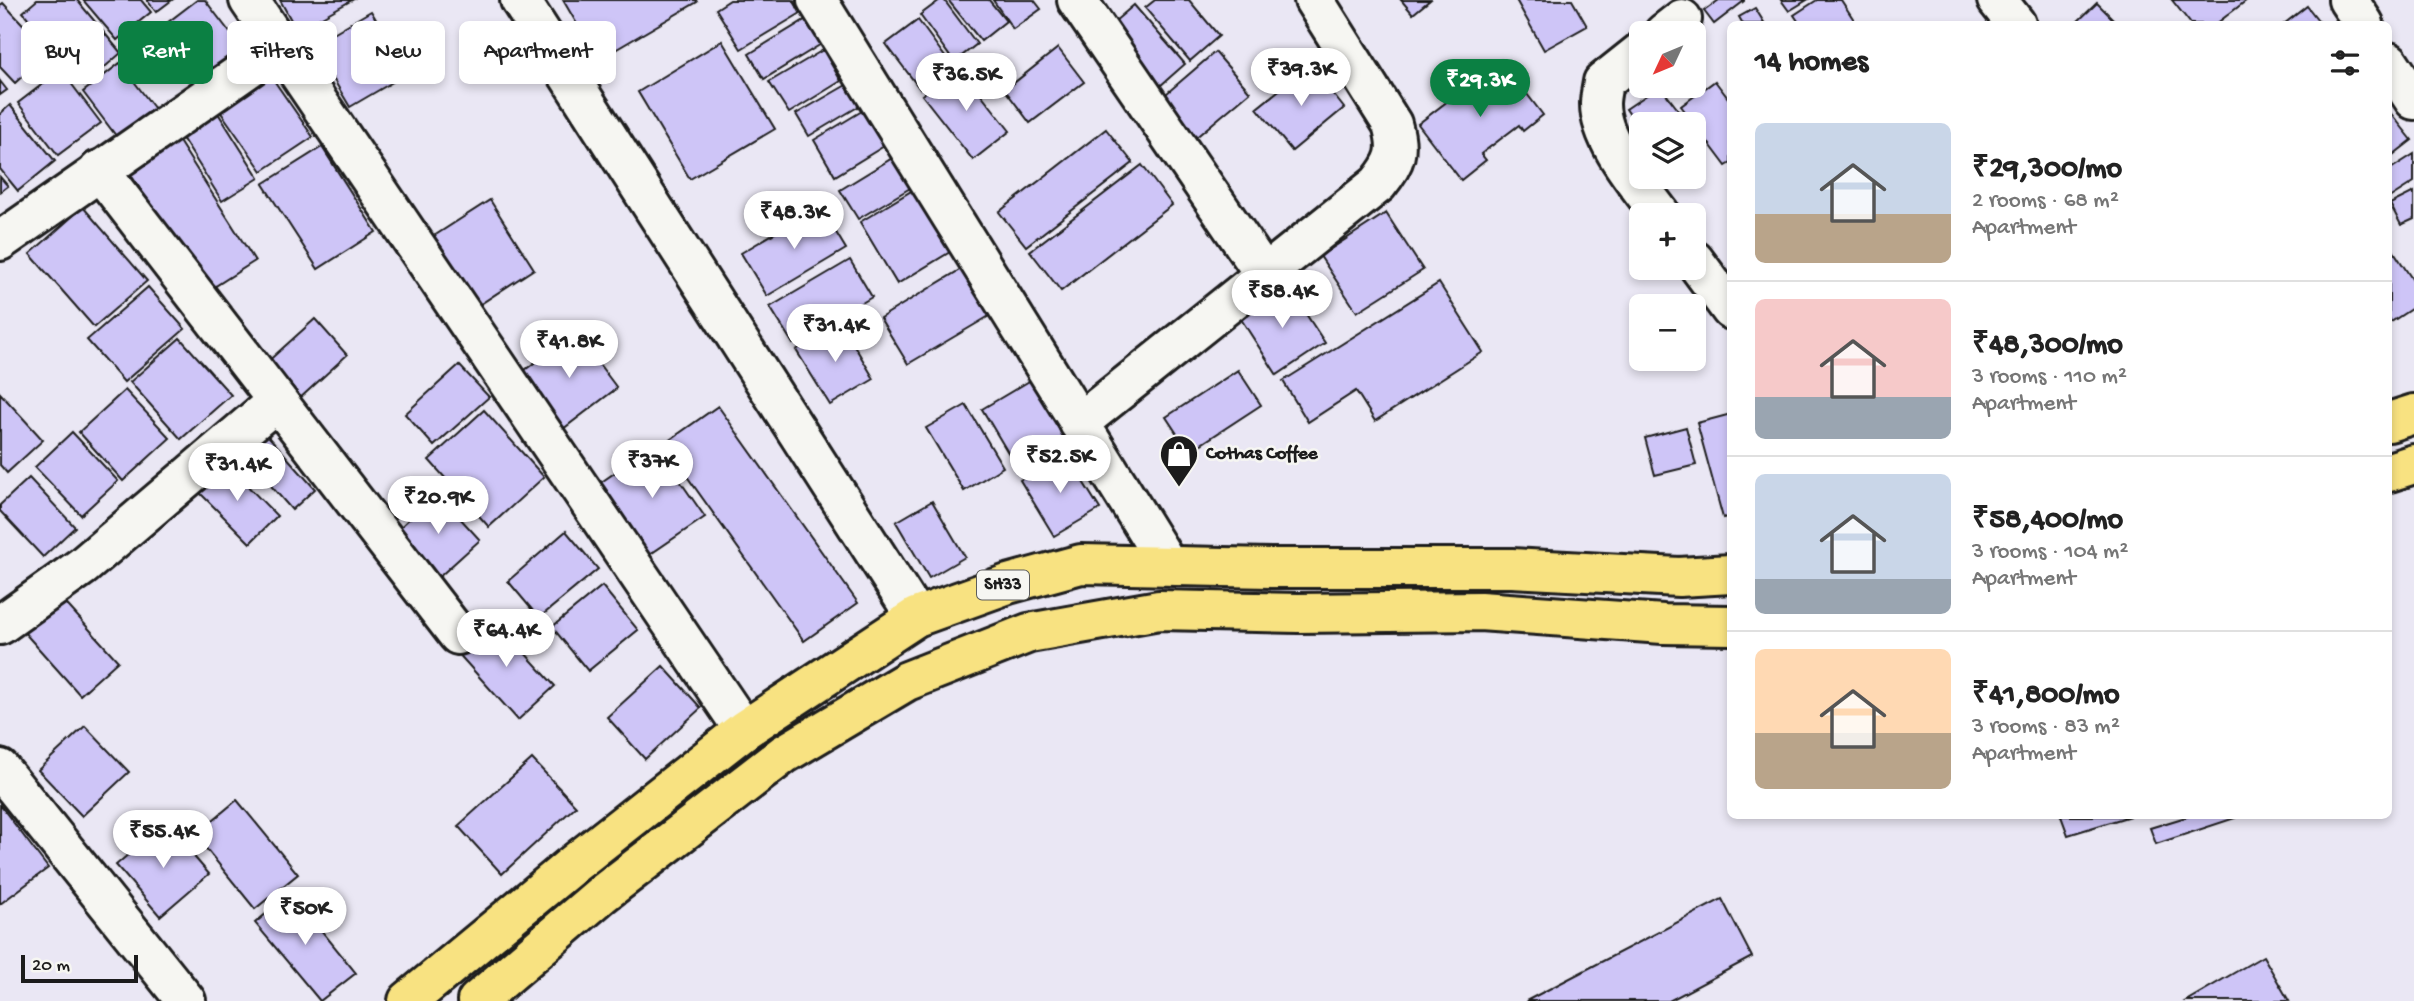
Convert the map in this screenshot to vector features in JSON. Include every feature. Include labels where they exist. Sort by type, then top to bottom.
[{"type":"main road","points":[[2392,421],[2414,414]]},
{"type":"main road","points":[[2392,471],[2414,464]]},
{"type":"main road","name":"SH33","points":[[408,1001],[571,866],[744,730],[916,617],[1009,584],[1081,564],[1271,568],[1512,568],[1679,578],[1727,574]]},
{"type":"main road","points":[[477,1001],[601,895],[784,754],[907,681],[1029,632],[1159,610],[1480,611],[1663,624],[1727,625]]},
{"type":"street","points":[[250,0],[264,21]]},
{"type":"street","points":[[520,0],[916,617]]},
{"type":"street","points":[[817,0],[1168,565]]},
{"type":"street","points":[[1077,0],[1265,275]]},
{"type":"street","points":[[1079,423],[1378,184],[1393,166],[1397,142],[1392,124],[1314,0]]},
{"type":"street","points":[[1997,0],[2014,21]]},
{"type":"street","points":[[2348,0],[2362,21]]},
{"type":"street","points":[[1629,61],[1603,82],[1600,104],[1603,125],[1624,165],[1652,203]]},
{"type":"street","points":[[2392,67],[2414,100]]},
{"type":"street","points":[[0,241],[227,82]]},
{"type":"street","points":[[306,84],[744,730]]},
{"type":"street","points":[[99,170],[458,635]]},
{"type":"street","points":[[1706,276],[1727,305]]},
{"type":"street","points":[[0,625],[83,566],[277,401]]},
{"type":"street","points":[[0,769],[186,1001]]},
{"type":"building","points":[[37,0],[77,0],[94,21],[31,21],[23,12]]},
{"type":"building","points":[[83,0],[141,0],[151,12],[140,21],[118,21],[117,40],[104,21],[101,21]]},
{"type":"building","points":[[147,0],[172,0],[156,12]]},
{"type":"building","points":[[197,0],[205,0],[227,29],[227,58],[213,69],[213,21],[170,21]]},
{"type":"building","points":[[280,0],[352,0],[315,21],[292,21]]},
{"type":"building","points":[[563,0],[697,2],[616,49],[616,21],[575,21]]},
{"type":"building","points":[[730,0],[793,0],[801,13],[741,49],[716,9]]},
{"type":"building","points":[[940,0],[944,0],[977,44],[954,62],[920,15]]},
{"type":"building","points":[[948,0],[989,0],[1006,21],[981,41]]},
{"type":"building","points":[[993,0],[1034,0],[1041,9],[1013,29]]},
{"type":"building","points":[[1155,0],[1189,0],[1219,36],[1190,61],[1145,8]]},
{"type":"building","points":[[1401,0],[1430,0],[1413,14]]},
{"type":"building","points":[[1516,0],[1572,0],[1587,26],[1544,50]]},
{"type":"building","points":[[1719,0],[1744,1],[1714,24],[1704,11]]},
{"type":"building","points":[[1781,0],[1807,0],[1789,11]]},
{"type":"building","points":[[1817,0],[1841,0],[1855,21],[1798,21],[1794,15]]},
{"type":"building","points":[[2172,0],[2247,0],[2220,21],[2189,21]]},
{"type":"building","points":[[3,3],[21,22],[21,78],[15,83],[0,67],[0,6]]},
{"type":"building","points":[[2097,3],[2115,21],[2078,21]]},
{"type":"building","points":[[1134,5],[1185,64],[1160,86],[1108,27]]},
{"type":"building","points":[[2307,6],[2319,21],[2288,21]]},
{"type":"building","points":[[1755,8],[1763,21],[1741,21],[1739,17]]},
{"type":"building","points":[[371,11],[377,21],[354,21]]},
{"type":"building","points":[[808,18],[823,43],[764,79],[749,54]]},
{"type":"building","points":[[918,20],[951,65],[920,89],[886,44]]},
{"type":"building","points":[[351,23],[351,84],[389,84],[350,107],[336,84],[337,31]]},
{"type":"building","points":[[104,33],[118,49],[118,56],[104,68]]},
{"type":"building","points":[[722,41],[775,129],[690,179],[638,92]]},
{"type":"building","points":[[1058,48],[1084,82],[1030,123],[1005,90]]},
{"type":"building","points":[[823,50],[841,81],[789,113],[769,82]]},
{"type":"building","points":[[1215,52],[1250,92],[1194,139],[1160,99]]},
{"type":"building","points":[[1501,60],[1543,115],[1523,131],[1519,125],[1481,154],[1486,160],[1461,180],[1418,124]]},
{"type":"building","points":[[118,65],[118,84],[136,84],[161,117],[123,145],[83,92],[93,84],[104,84],[104,76]]},
{"type":"building","points":[[1310,65],[1344,108],[1292,151],[1257,108]]},
{"type":"building","points":[[959,66],[1010,131],[973,160],[922,95]]},
{"type":"building","points":[[0,81],[7,90],[0,95]]},
{"type":"building","points":[[1715,81],[1727,97],[1727,165],[1706,139],[1706,112],[1686,112],[1681,106],[1692,98],[1706,98],[1706,88]]},
{"type":"building","points":[[43,84],[72,84],[101,123],[58,155],[18,103]]},
{"type":"building","points":[[244,84],[276,84],[313,137],[262,171],[215,104]]},
{"type":"building","points":[[848,84],[861,105],[809,136],[796,114]]},
{"type":"building","points":[[1642,98],[1669,98],[1680,112],[1629,113],[1626,109]]},
{"type":"building","points":[[211,102],[259,178],[222,201],[174,125]]},
{"type":"building","points":[[10,105],[55,161],[18,191],[0,169],[0,114]]},
{"type":"building","points":[[867,108],[889,143],[835,176],[814,140]]},
{"type":"building","points":[[2392,115],[2412,140],[2392,156]]},
{"type":"building","points":[[1106,129],[1133,163],[1026,246],[999,212]]},
{"type":"building","points":[[173,132],[255,261],[206,292],[124,164]]},
{"type":"building","points":[[322,147],[376,232],[318,269],[263,184]]},
{"type":"building","points":[[899,154],[917,184],[858,219],[840,190]]},
{"type":"building","points":[[2414,154],[2414,182],[2392,196],[2392,168]]},
{"type":"building","points":[[1142,165],[1172,205],[1061,291],[1030,251]]},
{"type":"building","points":[[0,177],[8,186],[0,192]]},
{"type":"building","points":[[923,184],[960,246],[897,284],[860,222]]},
{"type":"building","points":[[2414,192],[2414,219],[2401,225],[2392,203]]},
{"type":"building","points":[[490,200],[534,269],[479,305],[434,236]]},
{"type":"building","points":[[820,206],[846,249],[767,296],[741,253]]},
{"type":"building","points":[[83,207],[147,281],[94,327],[30,254]]},
{"type":"building","points":[[1386,213],[1423,270],[1357,312],[1320,256]]},
{"type":"building","points":[[2392,249],[2414,282],[2414,307],[2392,321]]},
{"type":"building","points":[[850,260],[872,297],[793,344],[770,307]]},
{"type":"building","points":[[963,268],[991,315],[908,364],[880,318]]},
{"type":"building","points":[[1439,283],[1483,352],[1375,421],[1356,391],[1308,422],[1283,381]]},
{"type":"building","points":[[1287,285],[1325,343],[1277,375],[1239,316]]},
{"type":"building","points":[[148,287],[185,329],[124,382],[87,340]]},
{"type":"building","points":[[315,319],[347,355],[298,400],[265,364]]},
{"type":"building","points":[[841,323],[874,379],[830,405],[796,350]]},
{"type":"building","points":[[575,332],[617,388],[563,429],[521,373]]},
{"type":"building","points":[[180,338],[231,395],[181,439],[130,382]]},
{"type":"building","points":[[459,365],[489,397],[434,446],[405,414]]},
{"type":"building","points":[[1238,370],[1261,405],[1189,452],[1166,417]]},
{"type":"building","points":[[1031,380],[1065,437],[1016,466],[982,409]]},
{"type":"building","points":[[125,390],[170,438],[123,481],[79,432]]},
{"type":"building","points":[[0,393],[43,440],[7,473],[0,465]]},
{"type":"building","points":[[966,405],[1003,467],[964,491],[926,428]]},
{"type":"building","points":[[718,406],[858,603],[804,641],[664,444]]},
{"type":"building","points":[[484,410],[544,477],[489,527],[429,460]]},
{"type":"building","points":[[1727,415],[1727,517],[1723,518],[1697,423]]},
{"type":"building","points":[[1686,427],[1696,465],[1655,475],[1645,438]]},
{"type":"building","points":[[262,429],[315,489],[292,510],[239,449]]},
{"type":"building","points":[[72,432],[118,481],[81,515],[35,467]]},
{"type":"building","points":[[655,445],[705,517],[649,555],[600,483]]},
{"type":"building","points":[[1065,453],[1100,509],[1054,536],[1020,480]]},
{"type":"building","points":[[225,463],[277,516],[250,543],[197,490]]},
{"type":"building","points":[[29,478],[75,527],[43,557],[0,511],[0,505]]},
{"type":"building","points":[[437,493],[480,540],[438,578],[396,531]]},
{"type":"building","points":[[932,501],[965,557],[929,578],[896,522]]},
{"type":"building","points":[[566,531],[598,569],[539,618],[508,581]]},
{"type":"building","points":[[602,586],[638,630],[588,671],[552,627]]},
{"type":"building","points":[[61,598],[118,661],[80,695],[23,631]]},
{"type":"building","points":[[493,618],[555,686],[518,720],[456,651]]},
{"type":"building","points":[[663,666],[701,708],[645,759],[607,717]]},
{"type":"building","points":[[85,726],[129,772],[82,816],[38,770]]},
{"type":"building","points":[[532,759],[576,806],[502,874],[458,826]]},
{"type":"building","points":[[237,800],[298,874],[255,909],[195,835]]},
{"type":"building","points":[[0,805],[48,868],[0,904]]},
{"type":"building","points":[[2062,819],[2120,819],[2068,835]]},
{"type":"building","points":[[2179,819],[2232,819],[2156,844],[2150,828]]},
{"type":"building","points":[[165,823],[209,874],[160,916],[116,865]]},
{"type":"building","points":[[291,893],[356,973],[320,1001],[255,923]]},
{"type":"building","points":[[1722,899],[1752,957],[1669,1001],[1526,1001]]},
{"type":"building","points":[[2263,956],[2289,1001],[2186,1001]]},
{"type":"place","name":"Cothas Coffee","points":[[1179,488]]}]
